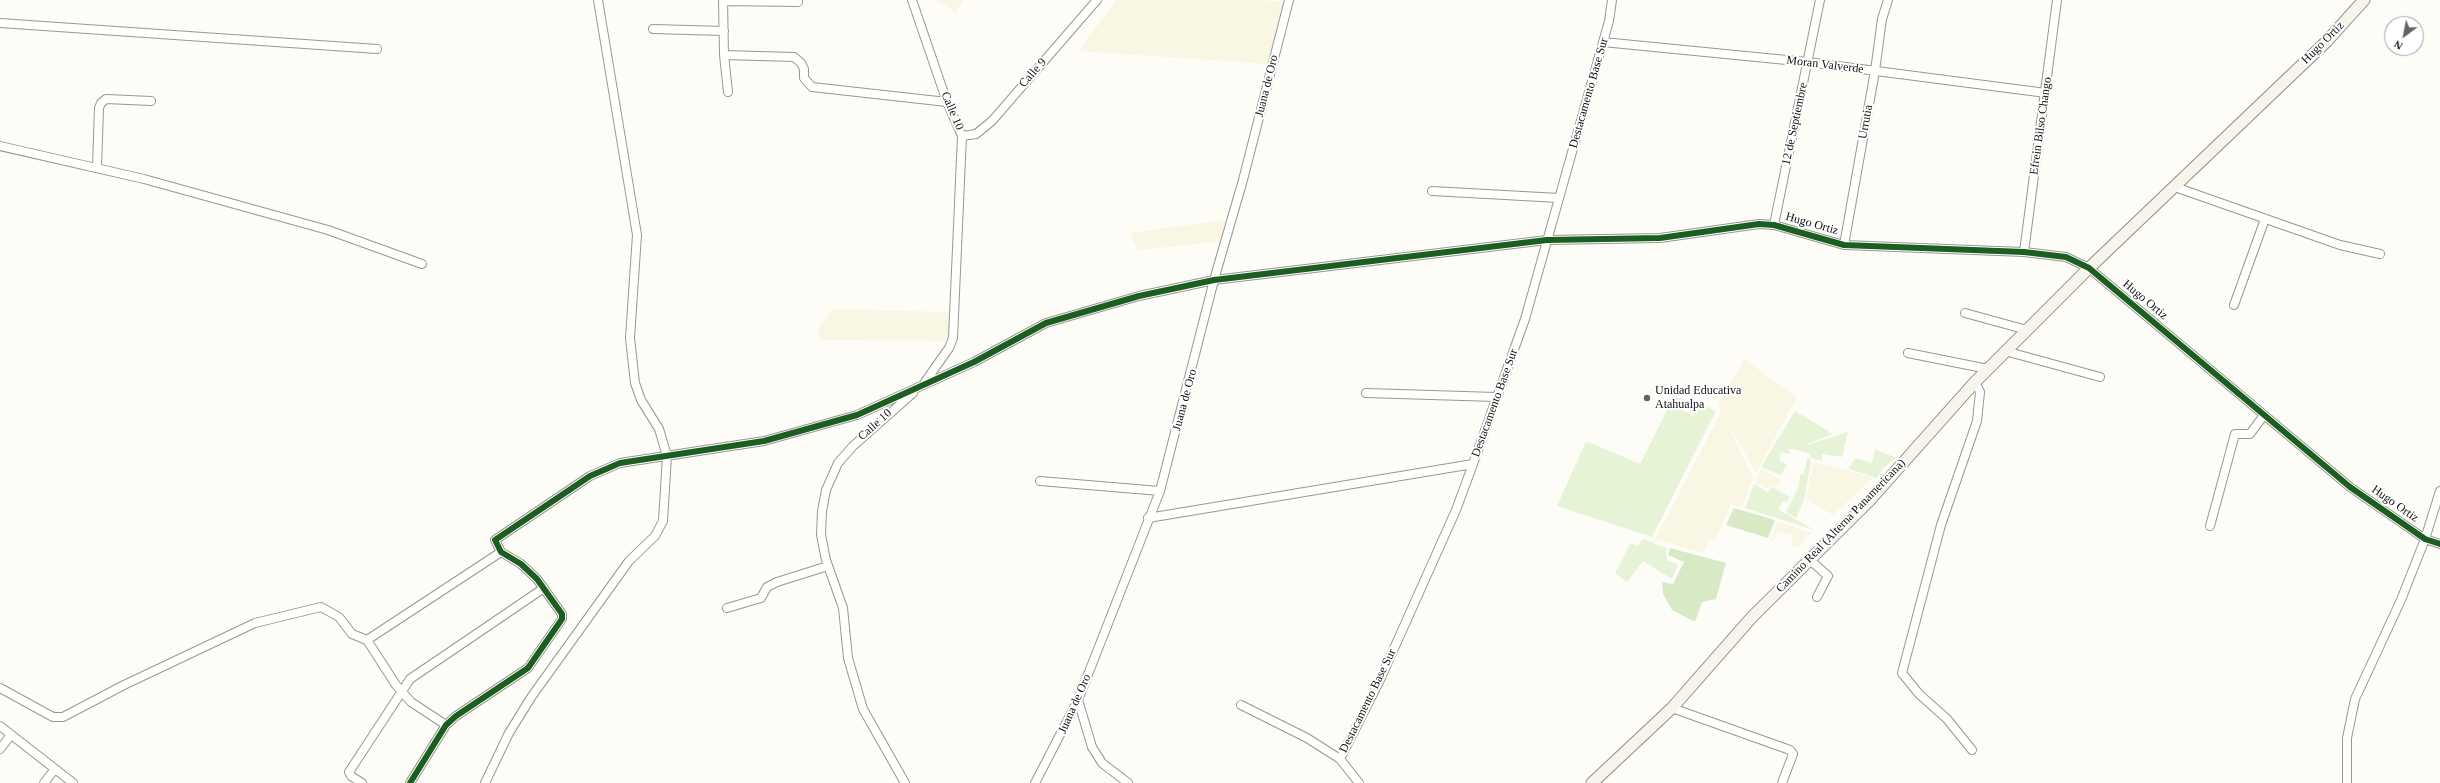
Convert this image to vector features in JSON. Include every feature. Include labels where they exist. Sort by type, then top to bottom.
[{"type":"street","points":[[485,783],[509,732],[532,696],[629,561],[660,529],[663,521],[667,456],[659,429],[641,400],[635,382],[630,338],[637,235],[598,0]]},
{"type":"street","name":"Calle 10","points":[[905,783],[863,709],[848,658],[843,608],[828,566],[821,535],[822,511],[831,475],[853,446],[924,383],[949,348],[953,338],[962,136],[947,102],[912,0]]},
{"type":"street","name":"Calle 9","points":[[962,136],[976,134],[992,121],[1098,0]]},
{"type":"street","name":"Juana de Oro","points":[[1035,783],[1078,700],[1148,518],[1160,491],[1214,280],[1244,180],[1289,0]]},
{"type":"street","name":"Destacamento Base Sur","points":[[1359,783],[1340,759],[1379,682],[1456,510],[1525,319],[1603,42],[1612,0]]},
{"type":"street","name":"12 de Septiembre","points":[[1774,225],[1820,0]]},
{"type":"street","name":"Urrutia","points":[[1844,245],[1875,71],[1882,19],[1888,0]]},
{"type":"street","name":"Efrein Bilso Chango","points":[[2024,252],[2057,0]]},
{"type":"street","name":"Hugo Ortiz","points":[[2089,268],[2327,41],[2364,0]]},
{"type":"street","points":[[728,92],[724,55],[723,1],[798,2]]},
{"type":"street","points":[[0,23],[377,50]]},
{"type":"street","points":[[653,29],[724,31]]},
{"type":"street","name":"Moran Valverde","points":[[1603,42],[1807,62],[2046,93]]},
{"type":"street","points":[[724,55],[794,57],[801,63],[804,69],[804,78],[812,87],[947,102]]},
{"type":"street","points":[[97,168],[99,108],[101,103],[106,99],[150,101]]},
{"type":"street","points":[[0,146],[144,179],[328,230],[422,264]]},
{"type":"street","points":[[2175,187],[2340,245],[2380,254]]},
{"type":"street","points":[[1432,190],[1559,198]]},
{"type":"street","points":[[2234,305],[2265,219]]},
{"type":"street","name":"Hugo Ortiz","points":[[501,552],[495,540],[590,476],[620,463],[779,437],[858,415],[924,383],[974,362],[1046,323],[1139,296],[1214,280],[1546,240],[1660,238],[1758,224],[1774,225],[1844,245],[2024,252],[2066,257],[2089,268],[2350,487],[2425,539],[2440,544]]},
{"type":"street","name":"Camino Real (Alterna Panamericana)","points":[[1592,783],[1672,708],[1752,617],[1869,501],[1974,382],[2089,268]]},
{"type":"street","points":[[1965,313],[2027,330]]},
{"type":"street","points":[[2005,351],[2100,377]]},
{"type":"street","points":[[1908,353],[1988,369]]},
{"type":"street","points":[[1972,750],[1947,719],[1919,694],[1902,672],[1941,525],[1977,421],[1980,392],[1974,382]]},
{"type":"street","points":[[1366,393],[1496,397]]},
{"type":"street","points":[[2210,526],[2235,434],[2250,434],[2264,414]]},
{"type":"street","points":[[1148,518],[1473,464]]},
{"type":"street","points":[[1040,481],[1160,491]]},
{"type":"street","points":[[2347,783],[2347,738],[2355,699],[2401,600],[2425,539],[2440,491]]},
{"type":"street","points":[[367,640],[501,552],[521,564],[544,588],[562,614],[562,619],[534,662],[456,716],[446,725],[410,783]]},
{"type":"street","points":[[1810,560],[1828,576],[1817,597]]},
{"type":"street","points":[[727,608],[761,598],[767,587],[777,582],[828,566]]},
{"type":"street","points":[[362,783],[350,776],[349,772],[410,679],[544,588]]},
{"type":"street","points":[[0,688],[58,718],[255,624],[321,607],[339,617],[354,636],[367,640],[402,692],[411,702],[446,725]]},
{"type":"street","points":[[1078,700],[1092,747],[1102,763],[1128,783]]},
{"type":"street","points":[[1241,705],[1308,738],[1340,759]]},
{"type":"street","points":[[1672,708],[1790,750],[1793,754],[1782,783]]},
{"type":"street","points":[[0,726],[73,783]]},
{"type":"street","points":[[0,749],[12,735]]},
{"type":"street","points":[[44,783],[55,769]]},
{"type":"shaded area","points":[[935,0],[963,0],[956,12]]},
{"type":"shaded area","points":[[1116,0],[1283,1],[1269,64],[1079,51]]},
{"type":"shaded area","points":[[1225,220],[1224,241],[1139,250],[1129,233]]},
{"type":"shaded area","points":[[832,309],[950,312],[949,341],[820,340],[817,330]]},
{"type":"shaded area","points":[[1744,359],[1797,397],[1756,473],[1727,422],[1753,478],[1742,507],[1731,504],[1715,541],[1709,539],[1703,553],[1655,539],[1721,412],[1718,405]]},
{"type":"shaded area","points":[[1813,462],[1873,478],[1833,515],[1806,499]]},
{"type":"shaded area","points":[[1761,469],[1780,479],[1779,487],[1771,485],[1768,489],[1755,482]]},
{"type":"shaded area","points":[[1778,521],[1811,533],[1798,548],[1791,545],[1793,535],[1776,531],[1776,539],[1774,538],[1773,541],[1770,540]]},
{"type":"green space","points":[[1674,396],[1684,400],[1681,409],[1693,416],[1699,403],[1716,411],[1652,537],[1557,506],[1586,441],[1640,464]]},
{"type":"green space","points":[[1795,411],[1833,434],[1800,447],[1848,432],[1842,457],[1822,454],[1822,461],[1811,458],[1809,453],[1791,449],[1788,450],[1792,454],[1781,452],[1779,461],[1787,464],[1781,475],[1761,467]]},
{"type":"green space","points":[[1875,449],[1896,458],[1883,468],[1877,478],[1849,469],[1855,458],[1872,463]]},
{"type":"green space","points":[[1808,457],[1811,462],[1804,500],[1796,518],[1786,512],[1799,486],[1800,474],[1803,475]]},
{"type":"green space","points":[[1754,484],[1768,492],[1772,487],[1790,497],[1787,502],[1783,501],[1778,509],[1814,530],[1745,508]]},
{"type":"green space","points":[[1734,508],[1775,520],[1768,538],[1726,525]]},
{"type":"green space","points":[[1643,539],[1666,548],[1667,560],[1678,564],[1672,579],[1643,561],[1627,582],[1615,573],[1631,543],[1638,546]]},
{"type":"green space","points":[[1670,548],[1726,563],[1716,599],[1702,602],[1695,622],[1672,610],[1663,594],[1662,582],[1673,584],[1684,562],[1668,555]]},
{"type":"cycle path","points":[[410,783],[446,725],[456,716],[528,668],[562,619],[562,614],[537,579],[521,564],[501,552],[495,540],[590,476],[620,463],[764,441],[857,415],[974,362],[1046,323],[1139,296],[1214,280],[1547,240],[1660,238],[1759,224],[1774,225],[1844,245],[2024,252],[2066,257],[2089,268],[2350,487],[2425,539],[2440,544]]},
{"type":"place","name":"Unidad Educativa Atahualpa","points":[[1647,398]]}]
